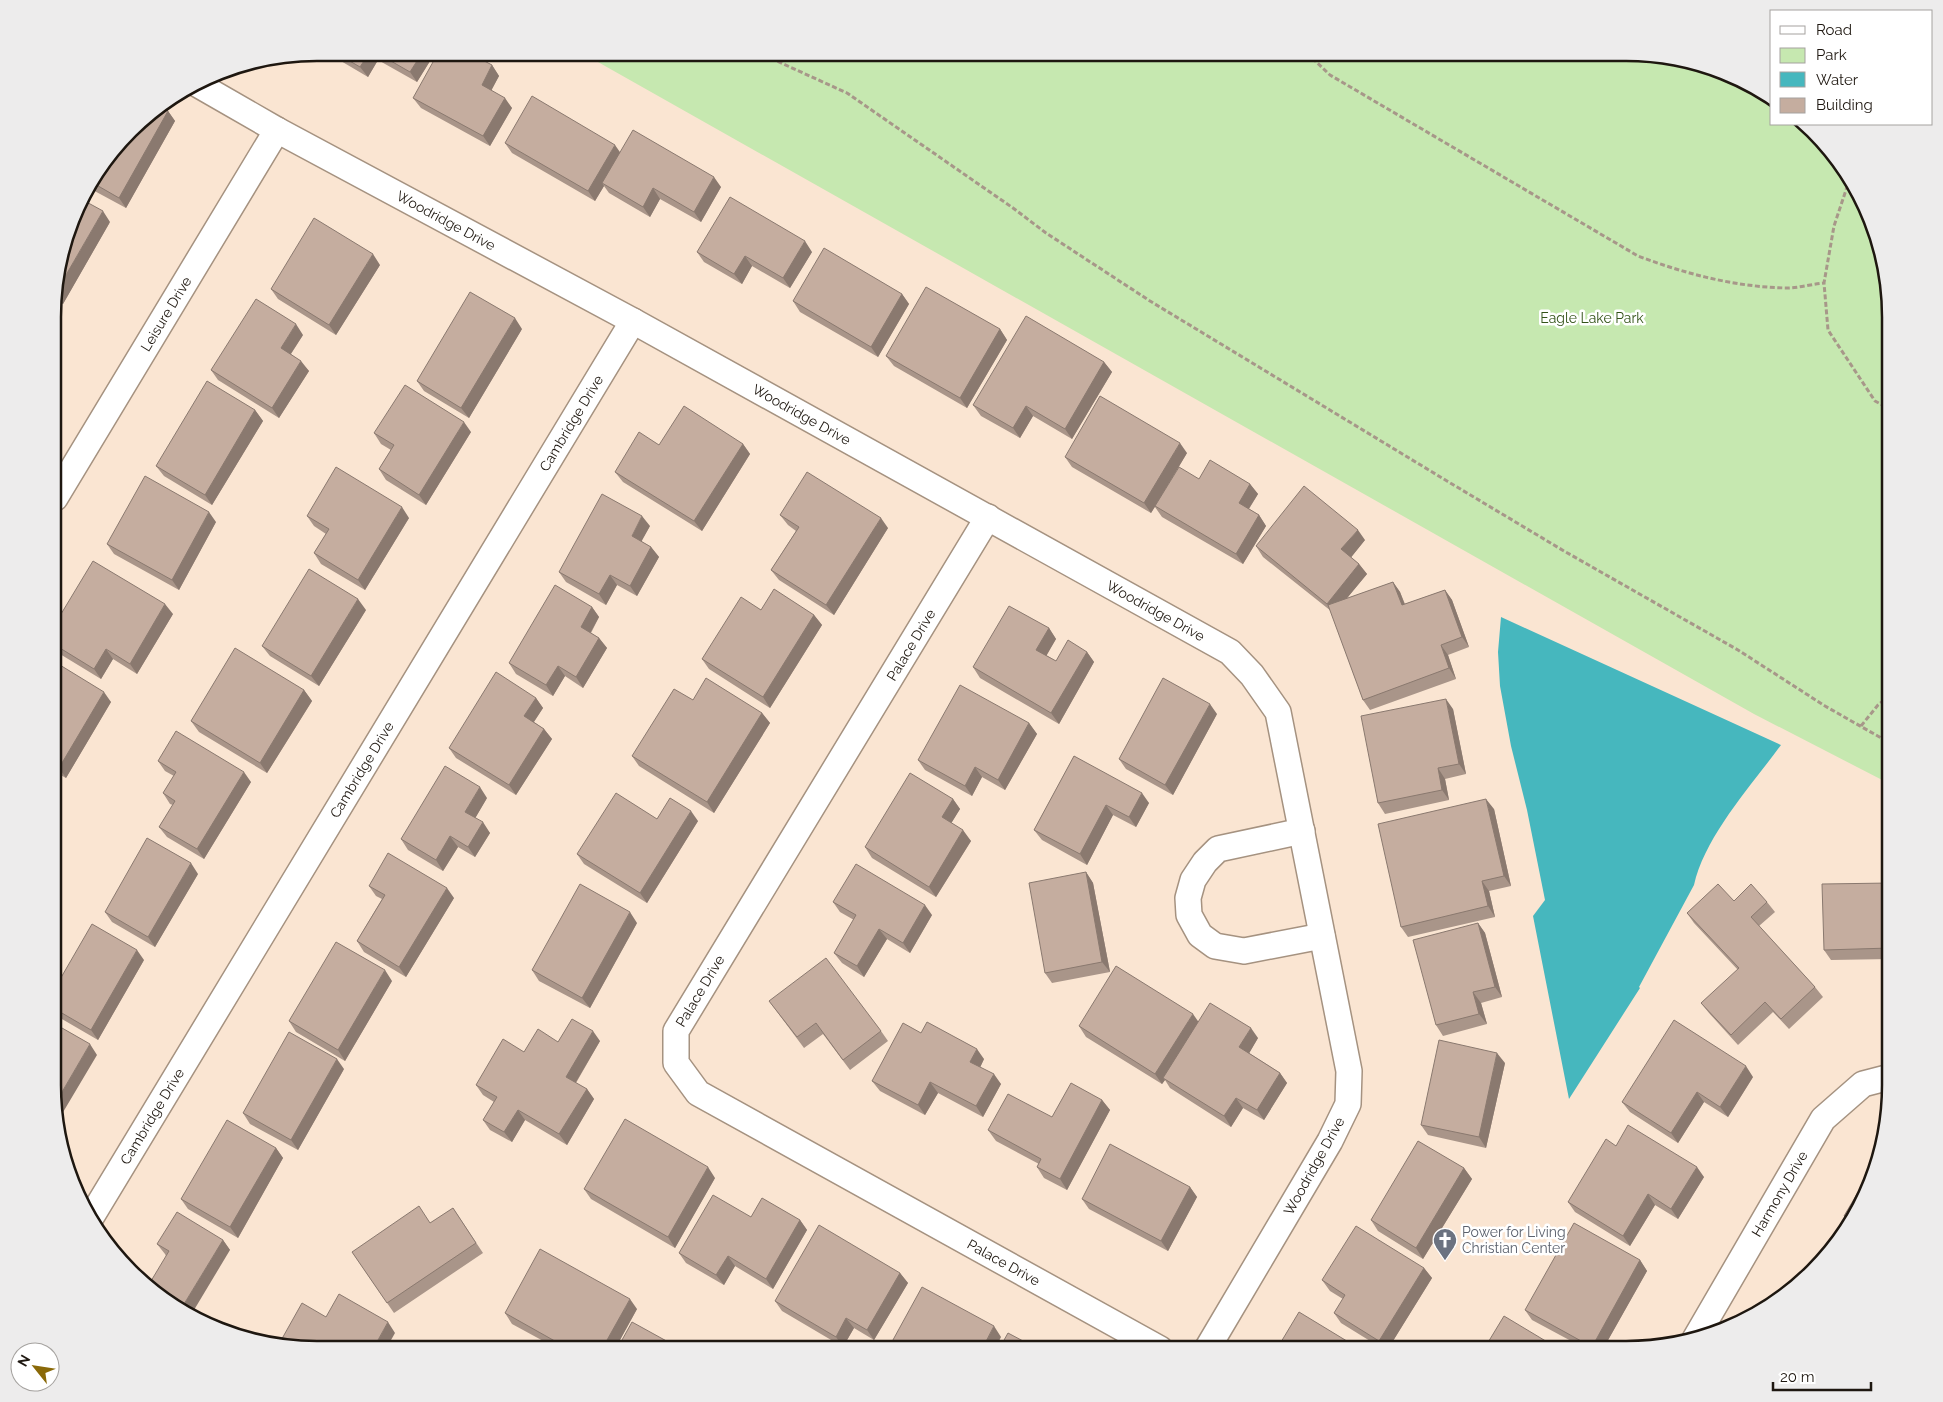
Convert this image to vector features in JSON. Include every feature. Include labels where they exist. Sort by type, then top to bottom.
[{"type":"street","name":"Woodridge Drive","points":[[204,88],[277,130],[633,321],[1230,652],[1252,675],[1278,712],[1349,1071],[1348,1104],[1330,1141],[1212,1341]]},
{"type":"street","name":"Leisure Drive","points":[[61,488],[277,130]]},
{"type":"street","name":"Cambridge Drive","points":[[95,1211],[633,321]]},
{"type":"street","name":"Palace Drive","points":[[988,517],[676,1031],[676,1063],[698,1093],[1146,1341]]},
{"type":"street","points":[[1302,830],[1218,849],[1206,862],[1194,880],[1188,898],[1189,916],[1200,936],[1215,946],[1244,951],[1322,936]]},
{"type":"street","name":"Harmony Drive","points":[[1701,1329],[1823,1119],[1863,1084],[1882,1079]]},
{"type":"path","points":[[778,61],[847,93],[1046,233],[1150,301],[1447,482],[1605,575],[1738,650],[1825,706],[1882,738]]},
{"type":"path","points":[[1316,61],[1338,80],[1638,256],[1678,271],[1727,283],[1788,288],[1824,283]]},
{"type":"path","points":[[1847,188],[1834,226],[1824,283],[1828,330],[1875,400],[1882,404]]},
{"type":"path","points":[[1860,726],[1882,702]]},
{"type":"green space","name":"Eagle Lake Park","points":[[596,61],[1626,61],[1659,63],[1692,70],[1724,81],[1754,96],[1770,105],[1770,125],[1795,125],[1829,161],[1847,189],[1862,219],[1877,267],[1882,317],[1882,780],[1754,714]]},
{"type":"water","points":[[1501,617],[1781,745],[1718,830],[1708,848],[1694,885],[1640,988],[1569,1099],[1533,916],[1545,900],[1527,810],[1511,746],[1500,686],[1498,652]]},
{"type":"building","points":[[350,61],[364,61],[360,67]]},
{"type":"building","points":[[391,61],[417,61],[410,72]]},
{"type":"building","points":[[434,61],[484,61],[492,65],[482,85],[505,98],[483,136],[413,98]]},
{"type":"building","points":[[532,96],[615,145],[588,191],[505,143]]},
{"type":"building","points":[[166,110],[168,111],[119,198],[98,186],[125,148]]},
{"type":"building","points":[[633,130],[714,177],[694,212],[653,188],[643,207],[602,183]]},
{"type":"building","points":[[730,197],[805,241],[783,278],[745,256],[734,274],[697,252]]},
{"type":"building","points":[[88,203],[103,211],[64,278],[75,235]]},
{"type":"building","points":[[314,218],[373,254],[329,325],[271,289]]},
{"type":"building","points":[[824,248],[902,294],[871,347],[793,301]]},
{"type":"building","points":[[926,287],[1000,329],[960,398],[886,356]]},
{"type":"building","points":[[470,292],[515,318],[461,408],[417,381]]},
{"type":"building","points":[[256,299],[296,324],[281,348],[301,361],[272,408],[211,370]]},
{"type":"building","points":[[1026,316],[1104,362],[1065,429],[1026,406],[1013,428],[973,405]]},
{"type":"building","points":[[207,381],[255,410],[205,495],[156,466]]},
{"type":"building","points":[[405,385],[464,422],[419,495],[379,469],[394,445],[374,433]]},
{"type":"building","points":[[1100,396],[1180,443],[1144,503],[1065,457]]},
{"type":"building","points":[[684,406],[743,444],[694,521],[615,472],[639,432],[659,445]]},
{"type":"building","points":[[1210,460],[1250,484],[1239,503],[1259,515],[1236,554],[1155,506],[1179,467],[1199,479]]},
{"type":"building","points":[[336,467],[402,507],[358,580],[314,553],[329,529],[307,516]]},
{"type":"building","points":[[807,472],[881,518],[826,605],[771,570],[799,527],[780,515]]},
{"type":"building","points":[[145,476],[209,512],[172,580],[107,544]]},
{"type":"building","points":[[1304,486],[1358,530],[1341,549],[1359,564],[1327,604],[1256,546]]},
{"type":"building","points":[[602,494],[642,516],[632,536],[651,547],[630,586],[610,575],[599,594],[559,572]]},
{"type":"building","points":[[93,561],[165,604],[130,664],[106,649],[94,669],[61,649],[61,614]]},
{"type":"building","points":[[309,569],[358,599],[311,676],[262,646]]},
{"type":"building","points":[[1393,582],[1402,605],[1445,590],[1462,637],[1441,645],[1449,668],[1363,700],[1328,605]]},
{"type":"building","points":[[555,585],[592,607],[581,627],[599,638],[576,677],[558,666],[546,685],[509,663]]},
{"type":"building","points":[[774,589],[814,615],[763,697],[702,659],[741,597],[761,610]]},
{"type":"building","points":[[1009,606],[1049,628],[1036,650],[1056,661],[1068,640],[1087,652],[1051,713],[973,667]]},
{"type":"building","points":[[235,648],[304,690],[260,763],[191,721]]},
{"type":"building","points":[[61,666],[104,692],[61,765]]},
{"type":"building","points":[[496,672],[536,698],[524,716],[544,729],[509,785],[449,748]]},
{"type":"building","points":[[706,678],[762,713],[707,802],[632,756],[674,689],[693,700]]},
{"type":"building","points":[[1163,678],[1210,704],[1165,785],[1119,759]]},
{"type":"building","points":[[960,685],[1029,723],[998,780],[975,767],[965,786],[918,760]]},
{"type":"building","points":[[1446,699],[1459,764],[1438,768],[1442,790],[1378,803],[1361,716]]},
{"type":"building","points":[[176,731],[244,772],[197,849],[159,827],[175,801],[163,793],[176,772],[158,761]]},
{"type":"building","points":[[1074,756],[1142,793],[1129,817],[1106,805],[1080,854],[1034,830]]},
{"type":"building","points":[[445,766],[480,787],[465,812],[483,822],[468,847],[450,836],[436,860],[401,839]]},
{"type":"building","points":[[910,773],[953,799],[942,817],[963,830],[929,887],[865,847]]},
{"type":"building","points":[[616,793],[657,819],[670,798],[691,811],[640,893],[577,854]]},
{"type":"building","points":[[1486,799],[1504,876],[1482,881],[1488,906],[1401,927],[1378,824]]},
{"type":"building","points":[[147,838],[191,863],[148,937],[105,912]]},
{"type":"building","points":[[388,853],[447,888],[399,967],[357,941],[385,895],[369,886]]},
{"type":"building","points":[[856,864],[925,905],[903,943],[879,929],[857,966],[834,953],[856,915],[833,902]]},
{"type":"building","points":[[1086,872],[1102,962],[1045,973],[1029,883]]},
{"type":"building","points":[[1882,883],[1882,948],[1824,950],[1822,884]]},
{"type":"building","points":[[580,884],[630,912],[582,998],[532,970]]},
{"type":"building","points":[[1718,884],[1734,901],[1751,884],[1767,902],[1751,917],[1815,987],[1781,1019],[1765,1002],[1731,1035],[1701,1003],[1739,968],[1687,913]]},
{"type":"building","points":[[1478,923],[1495,987],[1473,992],[1479,1014],[1436,1025],[1413,940]]},
{"type":"building","points":[[92,924],[137,950],[91,1030],[61,1012],[61,978]]},
{"type":"building","points":[[336,942],[385,970],[338,1050],[289,1021]]},
{"type":"building","points":[[826,958],[881,1031],[843,1060],[816,1023],[797,1037],[769,1001]]},
{"type":"building","points":[[1116,966],[1193,1014],[1155,1074],[1079,1026]]},
{"type":"building","points":[[1210,1003],[1251,1028],[1239,1047],[1280,1073],[1257,1110],[1236,1098],[1224,1116],[1163,1078]]},
{"type":"building","points":[[572,1019],[593,1031],[566,1077],[587,1089],[559,1134],[518,1110],[504,1132],[483,1120],[497,1097],[476,1085],[503,1039],[524,1052],[538,1029],[558,1042]]},
{"type":"building","points":[[1674,1020],[1746,1066],[1720,1107],[1697,1092],[1671,1133],[1622,1102]]},
{"type":"building","points":[[927,1022],[977,1049],[970,1062],[994,1074],[976,1106],[930,1082],[918,1105],[872,1081],[903,1023],[921,1033]]},
{"type":"building","points":[[61,1027],[90,1044],[61,1093]]},
{"type":"building","points":[[289,1032],[337,1059],[291,1140],[243,1113]]},
{"type":"building","points":[[1439,1040],[1497,1053],[1479,1137],[1421,1125]]},
{"type":"building","points":[[1071,1083],[1102,1100],[1060,1179],[1037,1167],[1041,1159],[988,1130],[1008,1094],[1052,1117]]},
{"type":"building","points":[[625,1119],[708,1167],[668,1237],[584,1189]]},
{"type":"building","points":[[227,1120],[276,1148],[230,1227],[181,1199]]},
{"type":"building","points":[[1628,1125],[1697,1167],[1671,1209],[1648,1194],[1623,1236],[1568,1202],[1606,1139],[1616,1146]]},
{"type":"building","points":[[1418,1141],[1464,1168],[1416,1248],[1371,1220]]},
{"type":"building","points":[[1110,1144],[1190,1187],[1161,1241],[1082,1199]]},
{"type":"building","points":[[713,1195],[751,1217],[762,1198],[800,1220],[766,1279],[728,1256],[716,1275],[679,1253]]},
{"type":"building","points":[[1856,1195],[1845,1217],[1844,1216]]},
{"type":"building","points":[[419,1206],[430,1223],[453,1208],[476,1243],[387,1303],[352,1252]]},
{"type":"building","points":[[177,1212],[223,1240],[184,1303],[152,1280],[169,1251],[157,1244]]},
{"type":"building","points":[[1574,1223],[1640,1260],[1595,1341],[1581,1341],[1525,1310]]},
{"type":"building","points":[[819,1225],[900,1273],[867,1330],[846,1318],[836,1337],[775,1301]]},
{"type":"building","points":[[1356,1226],[1424,1268],[1379,1341],[1334,1313],[1345,1295],[1322,1280]]},
{"type":"building","points":[[540,1249],[630,1299],[606,1341],[555,1341],[505,1313]]},
{"type":"building","points":[[922,1287],[994,1326],[986,1341],[892,1341]]},
{"type":"building","points":[[339,1294],[388,1322],[377,1341],[282,1339],[302,1303],[326,1317]]},
{"type":"building","points":[[1299,1312],[1347,1341],[1282,1341]]},
{"type":"building","points":[[1504,1316],[1546,1341],[1489,1341]]},
{"type":"building","points":[[632,1322],[666,1341],[621,1341]]},
{"type":"building","points":[[1008,1333],[1023,1341],[1004,1341]]},
{"type":"place","name":"Power for Living Christian Center","points":[[1445,1261]]}]
